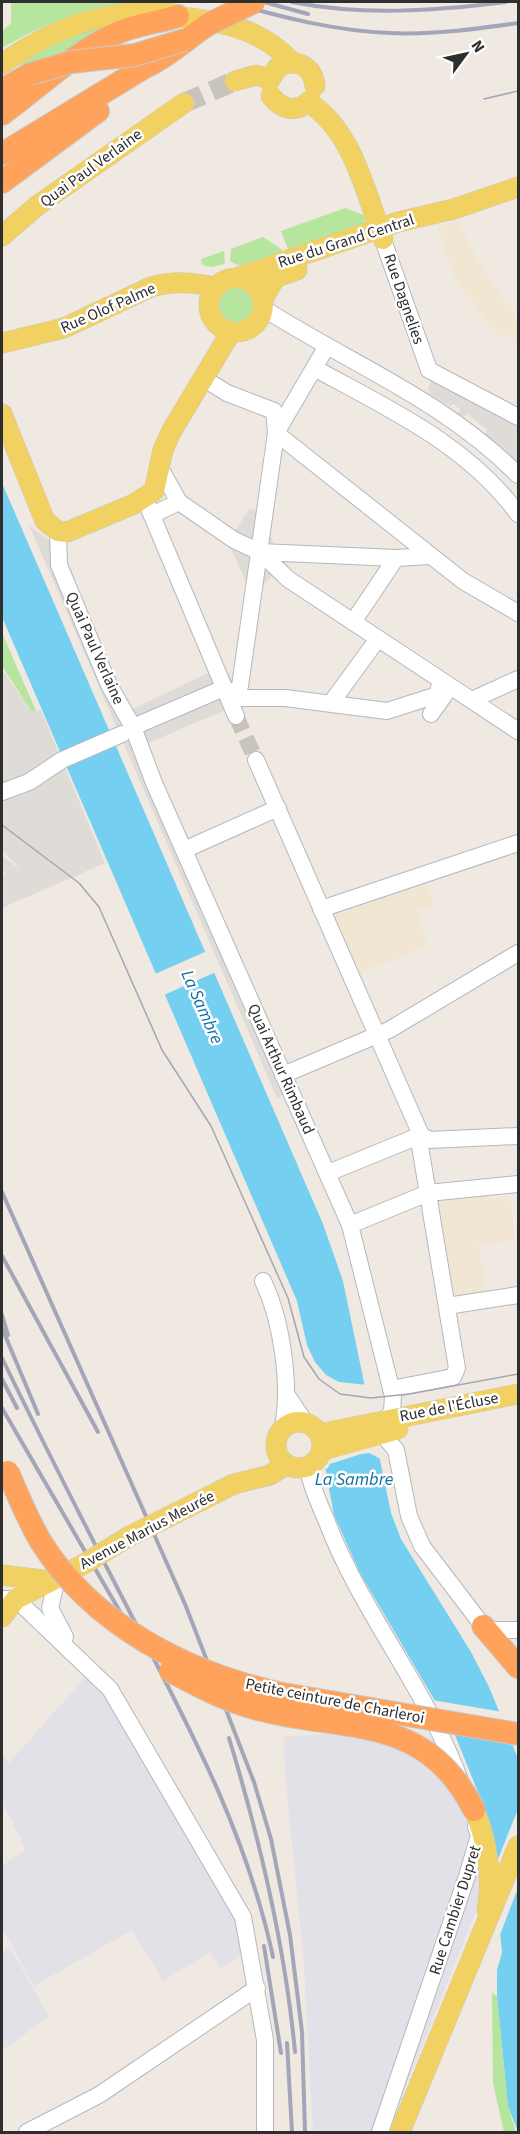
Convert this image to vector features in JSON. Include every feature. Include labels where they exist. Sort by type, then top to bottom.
[{"type":"highway","points":[[2,154],[145,67],[161,60],[184,40],[254,2]]},
{"type":"highway","points":[[2,114],[114,34],[147,22],[178,16]]},
{"type":"highway","points":[[2,90],[30,74],[51,67],[124,57],[184,40]]},
{"type":"highway","points":[[2,182],[97,112],[152,76],[161,60]]},
{"type":"highway","name":"Petite ceinture de Charleroi","points":[[2,1458],[31,1522],[56,1563],[89,1600],[121,1626],[180,1660],[243,1685],[519,1734]]},
{"type":"highway","points":[[121,1626],[133,1645],[167,1669],[234,1702],[271,1712],[382,1732],[420,1746],[455,1777],[474,1810]]},
{"type":"highway","points":[[483,1626],[519,1666]]},
{"type":"main road","points":[[2,64],[30,45],[68,26],[121,13],[168,12],[178,16],[228,23],[249,30],[270,42],[292,62],[307,67],[314,79],[311,96],[301,107],[284,108],[270,86],[256,75],[235,81]]},
{"type":"main road","points":[[270,86],[278,67],[292,62]]},
{"type":"main road","points":[[311,96],[332,120],[348,147],[381,234]]},
{"type":"main road","name":"Quai Paul Verlaine","points":[[2,236],[38,205],[123,143],[184,104]]},
{"type":"main road","name":"Rue du Grand Central","points":[[239,277],[381,234],[519,187]]},
{"type":"main road","name":"Rue du Grand Central","points":[[263,304],[275,278],[381,234]]},
{"type":"main road","points":[[239,277],[254,284],[263,304],[252,327],[231,332],[219,326],[211,316],[209,301],[215,287],[222,281],[239,277]]},
{"type":"main road","name":"Rue Olof Palme","points":[[2,344],[64,328],[150,287],[164,283],[179,282],[215,287]]},
{"type":"main road","points":[[52,526],[67,532],[148,507],[171,432],[231,332]]},
{"type":"main road","name":"Quai Paul Verlaine","points":[[2,414],[52,526]]},
{"type":"main road","name":"Rue de l'Écluse","points":[[380,1426],[519,1394]]},
{"type":"main road","name":"Rue de l'Écluse","points":[[380,1426],[519,1404]]},
{"type":"main road","points":[[314,1443],[290,1423],[283,1427],[275,1441],[281,1457],[297,1468],[314,1443],[380,1426]]},
{"type":"main road","name":"Avenue Marius Meurée","points":[[2,1617],[9,1599],[84,1564],[128,1537],[238,1482],[281,1457]]},
{"type":"main road","points":[[9,1599],[2,1577],[54,1579]]},
{"type":"main road","points":[[474,1810],[480,1824],[488,1880],[488,1907],[480,1936]]},
{"type":"main road","points":[[399,2133],[519,1846]]},
{"type":"main road","points":[[414,2133],[519,1862]]},
{"type":"street","name":"Rue Dagnelies","points":[[381,234],[429,370]]},
{"type":"street","points":[[263,304],[327,346],[417,395],[470,432],[513,470],[492,483]]},
{"type":"street","points":[[276,433],[316,369],[327,346]]},
{"type":"street","points":[[316,369],[424,428],[492,483],[519,514]]},
{"type":"street","points":[[417,395],[429,370],[519,417]]},
{"type":"street","points":[[2,792],[29,782],[62,760],[240,686],[240,672],[261,552],[276,433],[274,411],[227,393],[203,378]]},
{"type":"street","points":[[276,433],[473,588],[519,613]]},
{"type":"street","points":[[159,468],[179,502],[234,540],[261,552],[288,579],[377,640],[519,731]]},
{"type":"street","points":[[179,502],[148,507],[230,690],[236,716]]},
{"type":"street","name":"Quai Paul Verlaine","points":[[52,526],[59,565],[128,731]]},
{"type":"street","points":[[261,552],[396,558],[430,556]]},
{"type":"street","points":[[353,622],[396,558]]},
{"type":"street","points":[[331,703],[377,640]]},
{"type":"street","points":[[472,700],[519,679]]},
{"type":"street","points":[[230,690],[242,698],[285,698],[387,711],[437,695],[446,684]]},
{"type":"street","points":[[431,714],[446,684]]},
{"type":"street","name":"Quai Arthur Rimbaud","points":[[128,731],[184,850],[350,1225],[394,1403],[380,1426]]},
{"type":"street","points":[[256,760],[421,1135],[420,1146],[447,1306],[519,1295]]},
{"type":"street","points":[[184,850],[278,808]]},
{"type":"street","points":[[321,909],[519,843]]},
{"type":"street","points":[[283,1075],[377,1034],[519,953]]},
{"type":"street","points":[[421,1135],[429,1140],[519,1136]]},
{"type":"street","points":[[328,1173],[421,1135]]},
{"type":"street","points":[[350,1225],[428,1193],[519,1184]]},
{"type":"street","points":[[263,1281],[277,1320],[286,1394],[283,1427]]},
{"type":"street","name":"Rue de l'Écluse","points":[[391,1389],[453,1377],[457,1368],[447,1306]]},
{"type":"street","name":"Rue Cambier Dupret","points":[[286,1394],[314,1443],[344,1564],[413,1680],[448,1748],[479,1836],[380,2133]]},
{"type":"street","points":[[380,1426],[396,1450],[409,1516],[422,1546],[483,1626],[494,1630],[519,1630]]},
{"type":"street","points":[[54,1579],[50,1608],[55,1621],[84,1665]]},
{"type":"street","points":[[9,1599],[110,1689],[243,1917],[266,2040],[265,2133]]},
{"type":"street","points":[[27,2133],[99,2095],[257,1988]]},
{"type":"shaded area","points":[[458,220],[480,264],[513,311],[518,325],[518,346],[512,335],[500,337],[457,283],[437,228]]},
{"type":"shaded area","points":[[434,375],[518,421],[518,465],[484,434],[487,430],[467,414],[464,417],[458,413],[460,409],[453,404],[451,407],[430,394],[428,388]]},
{"type":"shaded area","points":[[250,508],[264,514],[274,545],[288,553],[284,567],[286,585],[272,576],[253,597],[230,547],[234,532]]},
{"type":"shaded area","points":[[29,525],[57,547],[123,705],[131,710],[216,669],[227,673],[243,689],[232,707],[146,744],[293,1091],[277,1098]]},
{"type":"shaded area","points":[[2,669],[32,712],[41,710],[105,863],[2,908],[2,874],[8,878],[2,870],[2,856],[21,870],[2,850]]},
{"type":"shaded area","points":[[426,882],[434,905],[417,911],[427,945],[360,974],[334,914]]},
{"type":"shaded area","points":[[487,1192],[488,1199],[511,1197],[514,1240],[479,1244],[486,1291],[454,1297],[439,1198]]},
{"type":"shaded area","points":[[90,1672],[243,1917],[249,1951],[221,1968],[210,1952],[163,1981],[132,1930],[34,1986],[2,1928],[2,1866],[26,1849],[2,1802],[2,1754],[9,1763]]},
{"type":"shaded area","points":[[364,1731],[402,1731],[439,1740],[461,1776],[478,1853],[480,1901],[388,2132],[313,2132],[304,1964],[285,1774],[284,1737]]},
{"type":"shaded area","points":[[10,1947],[49,2017],[2,2050],[2,1953]]},
{"type":"green space","points":[[11,2],[127,2],[128,4],[62,19],[2,48],[2,32],[11,23]]},
{"type":"green space","points":[[129,16],[72,53],[21,68],[16,61],[33,49]]},
{"type":"green space","points":[[345,208],[366,216],[363,226],[289,252],[281,231]]},
{"type":"green space","points":[[263,237],[281,249],[283,254],[249,265],[235,264],[230,261],[231,249]]},
{"type":"green space","points":[[224,251],[225,264],[211,267],[202,265],[201,259]]},
{"type":"green space","points":[[237,285],[245,286],[251,291],[256,297],[256,313],[251,319],[245,324],[237,325],[229,324],[223,319],[218,313],[217,305],[218,297],[223,291],[229,286]]},
{"type":"green space","points":[[2,633],[36,711],[32,712],[2,666]]},
{"type":"green space","points":[[492,1993],[497,1996],[508,2106],[516,2132],[504,2132],[493,2083]]},
{"type":"water","name":"La Sambre","points":[[2,483],[323,1224],[343,1281],[391,1513],[401,1539],[471,1652],[490,1689],[518,1759],[518,2132],[508,2106],[497,1996],[497,1970],[502,1953],[490,1822],[455,1735],[360,1573],[334,1515],[310,1386],[307,1345],[297,1301],[2,617]]},
{"type":"pier","points":[[207,951],[216,972],[164,995],[155,974]]},
{"type":"pier","points":[[303,1343],[306,1343],[315,1362],[326,1375],[339,1382],[368,1385],[383,1460],[369,1453],[330,1464],[327,1469],[321,1466],[307,1386]]},
{"type":"pier","points":[[432,1700],[503,1712],[516,1745],[450,1732]]},
{"type":"pier","points":[[518,1809],[518,1888],[498,1940],[492,1874]]},
{"type":"tunnel","points":[[184,103],[235,81]]},
{"type":"tunnel","points":[[236,716],[256,760]]},
{"type":"tram line","points":[[484,99],[518,91]]},
{"type":"tram line","points":[[2,825],[79,883],[99,907],[162,1050],[211,1126],[288,1298],[304,1357],[319,1379],[340,1394],[371,1398],[409,1394],[518,1374]]},
{"type":"railway","points":[[228,2],[308,22],[369,32],[438,32],[518,23]]},
{"type":"railway","points":[[264,2],[308,14]]},
{"type":"railway","points":[[292,2],[372,11],[452,8],[506,2]]},
{"type":"railway","points":[[2,1192],[185,1604],[254,1782],[271,1839],[290,1935],[302,2032],[305,2132]]},
{"type":"railway","points":[[2,1256],[98,1432]]},
{"type":"railway","points":[[2,1315],[8,1335]]},
{"type":"railway","points":[[2,1328],[38,1414]]},
{"type":"railway","points":[[2,1358],[199,1749],[249,1871],[273,1957]]},
{"type":"railway","points":[[2,1379],[17,1408]]},
{"type":"railway","points":[[2,1408],[126,1622]]},
{"type":"railway","points":[[229,1738],[270,1893],[285,1972],[295,2052]]},
{"type":"railway","points":[[264,1946],[281,2053]]},
{"type":"railway","points":[[287,2043],[292,2132]]}]
